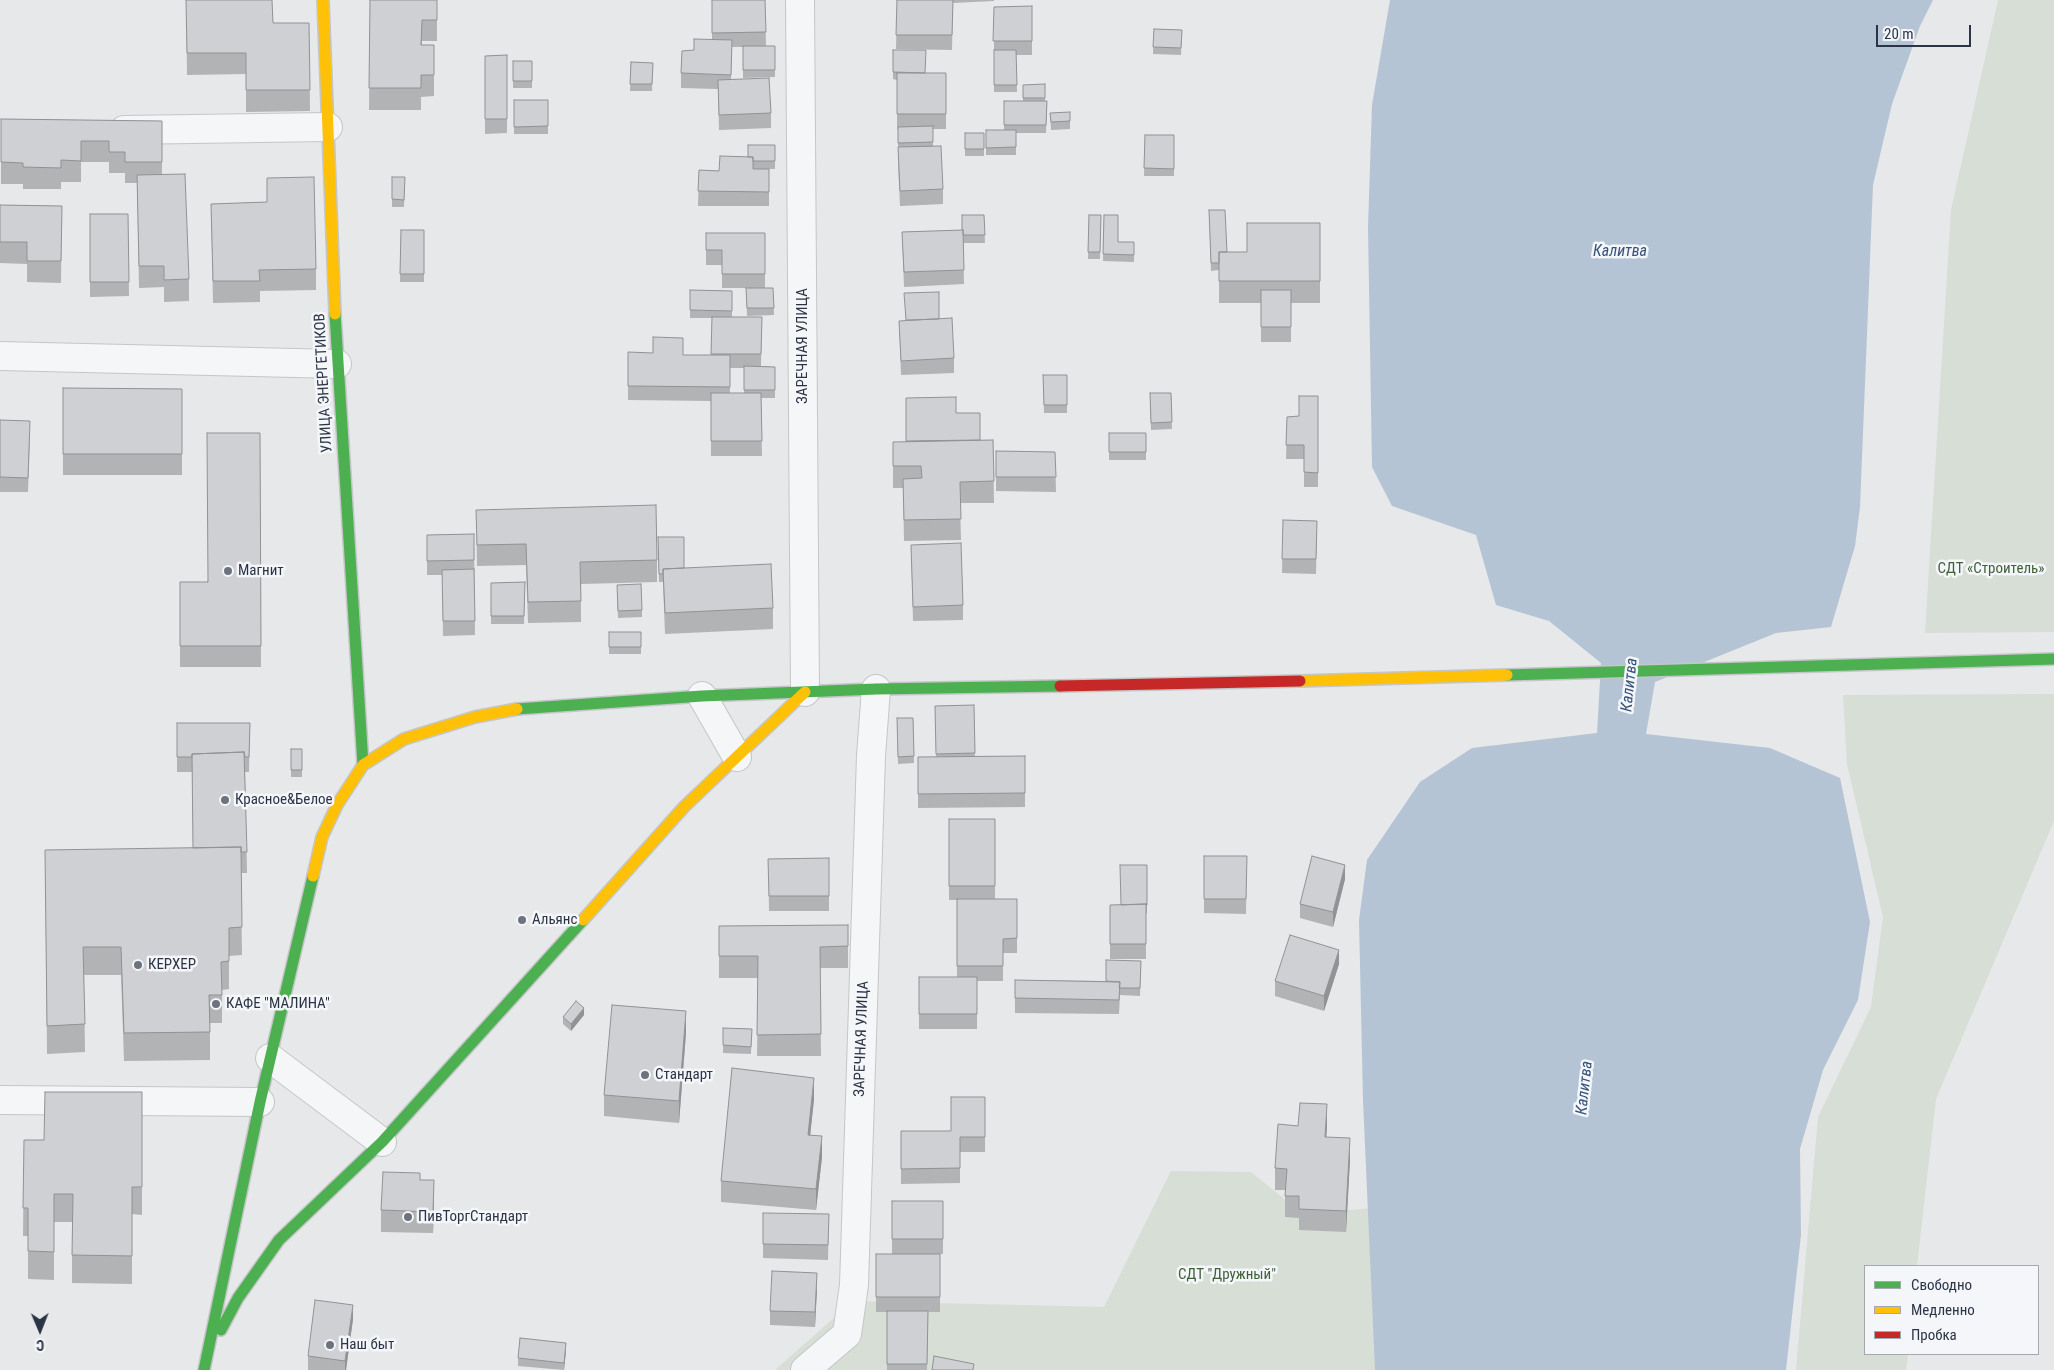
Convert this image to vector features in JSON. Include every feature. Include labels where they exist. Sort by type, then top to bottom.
[{"type":"main road","name":"УЛИЦА ЭНЕРГЕТИКОВ","points":[[323,0],[337,364],[364,764]]},
{"type":"main road","points":[[209,1367],[260,1102],[322,837],[337,805],[364,764],[404,739],[475,717],[512,708],[702,696],[876,689],[1323,681],[2054,659]]},
{"type":"main road","points":[[209,1367],[238,1298],[279,1240],[382,1142],[684,807],[805,692]]},
{"type":"street","name":"ЗАРЕЧНАЯ УЛИЦА","points":[[800,0],[805,692]]},
{"type":"street","points":[[100,130],[328,127]]},
{"type":"street","points":[[0,356],[337,364]]},
{"type":"street","name":"ЗАРЕЧНАЯ УЛИЦА","points":[[804,1370],[847,1334],[854,1285],[871,756],[876,689]]},
{"type":"street","points":[[702,696],[736,757]]},
{"type":"street","points":[[270,1058],[382,1142]]},
{"type":"street","points":[[0,1100],[260,1102]]},
{"type":"green space","name":"СДТ «Строитель»","points":[[1998,0],[2054,0],[2054,632],[1925,633],[1951,210]]},
{"type":"green space","points":[[2054,694],[2054,821],[1936,1099],[1917,1265],[1864,1265],[1864,1355],[1908,1355],[1906,1370],[1796,1370],[1818,1117],[1871,1007],[1883,917],[1847,764],[1843,695]]},
{"type":"green space","name":"СДТ \"Дружный\"","points":[[1171,1171],[1251,1172],[1303,1214],[1408,1205],[1399,1370],[775,1370],[853,1301],[1104,1307]]},
{"type":"water","name":"Калитва","points":[[1390,0],[1933,0],[1920,26],[1892,104],[1873,185],[1860,507],[1855,546],[1831,627],[1776,633],[1655,682],[1646,734],[1770,748],[1840,778],[1870,922],[1858,1000],[1823,1070],[1800,1149],[1801,1235],[1786,1370],[1375,1370],[1363,1100],[1359,920],[1367,860],[1420,782],[1472,748],[1597,733],[1601,663],[1549,621],[1496,605],[1476,535],[1392,506],[1372,467],[1368,227],[1372,105]]},
{"type":"building","points":[[186,0],[272,0],[273,23],[309,23],[310,90],[246,90],[246,53],[187,53]]},
{"type":"building","points":[[370,0],[437,0],[437,20],[422,20],[421,45],[434,45],[434,75],[421,75],[421,88],[369,88]]},
{"type":"building","points":[[712,0],[765,0],[766,32],[712,33]]},
{"type":"building","points":[[897,0],[953,0],[952,35],[896,35]]},
{"type":"building","points":[[1032,6],[1032,41],[993,41],[994,7]]},
{"type":"building","points":[[1154,29],[1182,30],[1181,48],[1153,47]]},
{"type":"building","points":[[694,39],[732,40],[731,75],[681,73],[682,51],[694,50]]},
{"type":"building","points":[[743,46],[775,46],[775,70],[743,70]]},
{"type":"building","points":[[893,50],[926,50],[925,73],[893,72]]},
{"type":"building","points":[[994,50],[1016,50],[1017,85],[994,85]]},
{"type":"building","points":[[507,55],[507,119],[485,119],[485,56]]},
{"type":"building","points":[[513,61],[532,61],[532,81],[513,81]]},
{"type":"building","points":[[631,62],[653,63],[652,84],[630,84]]},
{"type":"building","points":[[897,73],[946,73],[946,114],[897,114]]},
{"type":"building","points":[[769,78],[771,113],[719,115],[718,80]]},
{"type":"building","points":[[1045,84],[1045,98],[1023,98],[1023,85]]},
{"type":"building","points":[[514,100],[548,100],[548,126],[514,127]]},
{"type":"building","points":[[1004,101],[1047,101],[1046,125],[1004,125]]},
{"type":"building","points":[[1070,112],[1070,121],[1051,122],[1050,113]]},
{"type":"building","points":[[1,119],[162,121],[162,162],[125,162],[125,152],[109,152],[109,141],[81,141],[81,161],[61,160],[61,168],[23,167],[23,163],[1,162]]},
{"type":"building","points":[[933,126],[933,142],[898,143],[898,127]]},
{"type":"building","points":[[986,130],[1016,130],[1016,147],[986,148]]},
{"type":"building","points":[[965,133],[984,133],[984,149],[965,149]]},
{"type":"building","points":[[1145,135],[1174,135],[1174,169],[1144,168]]},
{"type":"building","points":[[748,145],[775,145],[775,161],[753,161],[753,157],[748,157]]},
{"type":"building","points":[[941,146],[943,189],[900,191],[898,147]]},
{"type":"building","points":[[720,156],[753,157],[753,169],[769,169],[769,192],[698,191],[699,170],[719,171]]},
{"type":"building","points":[[185,174],[189,279],[164,280],[164,266],[139,266],[137,175]]},
{"type":"building","points":[[314,177],[316,269],[259,270],[260,281],[213,281],[211,204],[267,202],[267,178]]},
{"type":"building","points":[[392,177],[405,177],[404,200],[392,199]]},
{"type":"building","points":[[0,205],[62,206],[61,261],[27,261],[27,242],[0,242]]},
{"type":"building","points":[[1209,210],[1225,210],[1227,252],[1219,252],[1219,263],[1211,263]]},
{"type":"building","points":[[90,214],[128,214],[129,282],[90,282]]},
{"type":"building","points":[[962,215],[984,215],[985,235],[963,235]]},
{"type":"building","points":[[1089,215],[1101,215],[1100,252],[1088,252]]},
{"type":"building","points":[[1104,215],[1118,215],[1118,242],[1134,242],[1134,255],[1103,254]]},
{"type":"building","points":[[1247,223],[1320,223],[1320,281],[1219,281],[1219,252],[1247,252]]},
{"type":"building","points":[[401,230],[424,230],[424,274],[400,274]]},
{"type":"building","points":[[963,230],[964,270],[904,272],[902,232]]},
{"type":"building","points":[[706,233],[765,233],[765,274],[722,274],[722,250],[706,250]]},
{"type":"building","points":[[746,288],[773,288],[774,308],[747,308]]},
{"type":"building","points":[[690,290],[732,291],[732,311],[690,310]]},
{"type":"building","points":[[1261,290],[1291,290],[1291,327],[1261,327]]},
{"type":"building","points":[[939,292],[939,319],[906,320],[904,293]]},
{"type":"building","points":[[712,317],[762,317],[761,354],[711,354]]},
{"type":"building","points":[[952,318],[954,358],[901,361],[899,321]]},
{"type":"building","points":[[653,337],[683,338],[683,355],[730,355],[730,387],[628,386],[628,352],[653,353]]},
{"type":"building","points":[[744,366],[775,367],[775,390],[744,390]]},
{"type":"building","points":[[1043,375],[1067,375],[1067,405],[1044,405]]},
{"type":"building","points":[[63,388],[182,389],[182,454],[63,454]]},
{"type":"building","points":[[711,393],[761,393],[762,441],[711,441]]},
{"type":"building","points":[[1150,393],[1171,393],[1172,422],[1151,423]]},
{"type":"building","points":[[1299,396],[1318,396],[1318,473],[1304,472],[1304,445],[1286,445],[1287,417],[1299,416]]},
{"type":"building","points":[[956,397],[956,413],[980,413],[980,440],[906,441],[906,398]]},
{"type":"building","points":[[0,420],[30,421],[28,478],[0,477]]},
{"type":"building","points":[[207,433],[260,433],[261,646],[180,646],[180,582],[208,582]]},
{"type":"building","points":[[1109,433],[1146,433],[1146,452],[1109,452]]},
{"type":"building","points":[[993,440],[994,481],[960,482],[961,519],[904,520],[903,479],[922,478],[921,466],[893,466],[893,442]]},
{"type":"building","points":[[996,451],[1055,452],[1056,477],[996,477]]},
{"type":"building","points":[[656,505],[657,560],[580,562],[581,601],[528,602],[526,544],[477,545],[476,510]]},
{"type":"building","points":[[1283,520],[1317,521],[1316,559],[1282,559]]},
{"type":"building","points":[[474,534],[474,560],[427,561],[427,535]]},
{"type":"building","points":[[658,537],[684,537],[684,568],[663,569],[663,574],[659,574]]},
{"type":"building","points":[[961,543],[963,605],[913,607],[911,545]]},
{"type":"building","points":[[771,564],[773,608],[665,613],[663,569]]},
{"type":"building","points":[[474,569],[475,621],[443,621],[442,570]]},
{"type":"building","points":[[525,582],[524,616],[491,616],[491,583]]},
{"type":"building","points":[[641,584],[642,610],[618,611],[617,585]]},
{"type":"building","points":[[609,632],[641,632],[641,647],[609,647]]},
{"type":"building","points":[[974,705],[975,753],[936,754],[935,706]]},
{"type":"building","points":[[897,718],[913,718],[914,756],[898,757]]},
{"type":"building","points":[[177,723],[250,723],[249,757],[245,757],[244,752],[192,754],[192,757],[177,757]]},
{"type":"building","points":[[291,749],[302,749],[302,770],[291,770]]},
{"type":"building","points":[[244,752],[247,852],[241,852],[241,847],[193,848],[192,754]]},
{"type":"building","points":[[1025,756],[1025,793],[918,794],[918,757]]},
{"type":"building","points":[[949,819],[995,819],[995,886],[949,886]]},
{"type":"building","name":"КЕРХЕР","points":[[241,847],[242,927],[229,928],[229,961],[221,962],[222,995],[209,995],[210,1032],[124,1033],[121,947],[83,947],[85,1024],[47,1026],[45,850]]},
{"type":"building","points":[[1204,856],[1247,856],[1246,899],[1204,899]]},
{"type":"building","points":[[1312,856],[1345,865],[1333,912],[1300,904]]},
{"type":"building","points":[[829,858],[829,896],[769,896],[768,859]]},
{"type":"building","points":[[1120,865],[1147,865],[1147,905],[1121,905]]},
{"type":"building","points":[[957,899],[1017,899],[1017,938],[1003,939],[1003,966],[957,966]]},
{"type":"building","points":[[1146,904],[1146,944],[1110,944],[1110,905]]},
{"type":"building","points":[[848,925],[848,946],[820,947],[821,1034],[757,1035],[758,956],[719,956],[719,926]]},
{"type":"building","points":[[1290,935],[1339,950],[1324,996],[1275,981]]},
{"type":"building","points":[[1106,960],[1141,961],[1140,988],[1119,988],[1120,982],[1106,981]]},
{"type":"building","points":[[919,977],[977,977],[977,1014],[919,1014]]},
{"type":"building","points":[[1015,980],[1120,982],[1119,1000],[1015,998]]},
{"type":"building","points":[[576,1001],[584,1008],[571,1024],[563,1017]]},
{"type":"building","name":"Стандарт","points":[[612,1005],[686,1011],[679,1101],[604,1095]]},
{"type":"building","points":[[723,1028],[752,1029],[751,1047],[723,1045]]},
{"type":"building","points":[[732,1068],[814,1078],[808,1135],[822,1136],[816,1189],[721,1181]]},
{"type":"building","points":[[45,1092],[142,1092],[142,1187],[132,1187],[132,1256],[72,1255],[73,1194],[54,1194],[54,1252],[28,1251],[28,1208],[23,1208],[24,1140],[44,1140]]},
{"type":"building","points":[[951,1097],[985,1097],[985,1137],[960,1137],[960,1168],[901,1169],[901,1131],[951,1131]]},
{"type":"building","points":[[1300,1103],[1327,1104],[1325,1137],[1350,1138],[1346,1211],[1299,1209],[1299,1196],[1285,1196],[1287,1169],[1275,1168],[1278,1124],[1298,1126]]},
{"type":"building","points":[[383,1172],[420,1173],[420,1180],[434,1180],[433,1212],[381,1210]]},
{"type":"building","points":[[892,1201],[943,1201],[943,1239],[892,1239]]},
{"type":"building","points":[[763,1213],[829,1214],[828,1245],[763,1244]]},
{"type":"building","points":[[876,1254],[940,1254],[940,1297],[876,1297]]},
{"type":"building","points":[[772,1271],[817,1273],[815,1312],[770,1311]]},
{"type":"building","name":"Наш быт","points":[[315,1300],[353,1305],[345,1361],[308,1356]]},
{"type":"building","points":[[887,1311],[928,1311],[927,1364],[887,1364]]},
{"type":"building","points":[[520,1338],[566,1343],[564,1363],[518,1358]]},
{"type":"building","points":[[934,1356],[974,1364],[973,1370],[932,1370]]},
{"type":"traffic: fast","points":[[335,314],[363,765]]},
{"type":"traffic: fast","points":[[1507,675],[2054,659]]},
{"type":"traffic: fast","points":[[517,709],[702,696],[876,689],[1060,686]]},
{"type":"traffic: fast","points":[[204,1370],[260,1102],[313,876]]},
{"type":"traffic: fast","points":[[221,1330],[238,1298],[279,1240],[382,1142],[583,920]]},
{"type":"traffic: slow","points":[[323,0],[335,314]]},
{"type":"traffic: slow","points":[[1300,681],[1507,675]]},
{"type":"traffic: slow","points":[[583,920],[684,807],[805,692]]},
{"type":"traffic: slow","points":[[313,876],[322,837],[337,805],[363,765],[404,739],[475,717],[517,709]]},
{"type":"traffic: jam","points":[[1060,686],[1300,681]]},
{"type":"place","name":"Магнит","points":[[228,571]]},
{"type":"place","name":"Красное&Белое","points":[[225,800]]},
{"type":"place","name":"Альянс","points":[[522,920]]},
{"type":"place","name":"КЕРХЕР","points":[[138,965]]},
{"type":"place","name":"КАФЕ \"МАЛИНА\"","points":[[216,1004]]},
{"type":"place","name":"Стандарт","points":[[645,1075]]},
{"type":"place","name":"ПивТоргСтандарт","points":[[408,1217]]},
{"type":"place","name":"Наш быт","points":[[330,1345]]}]
